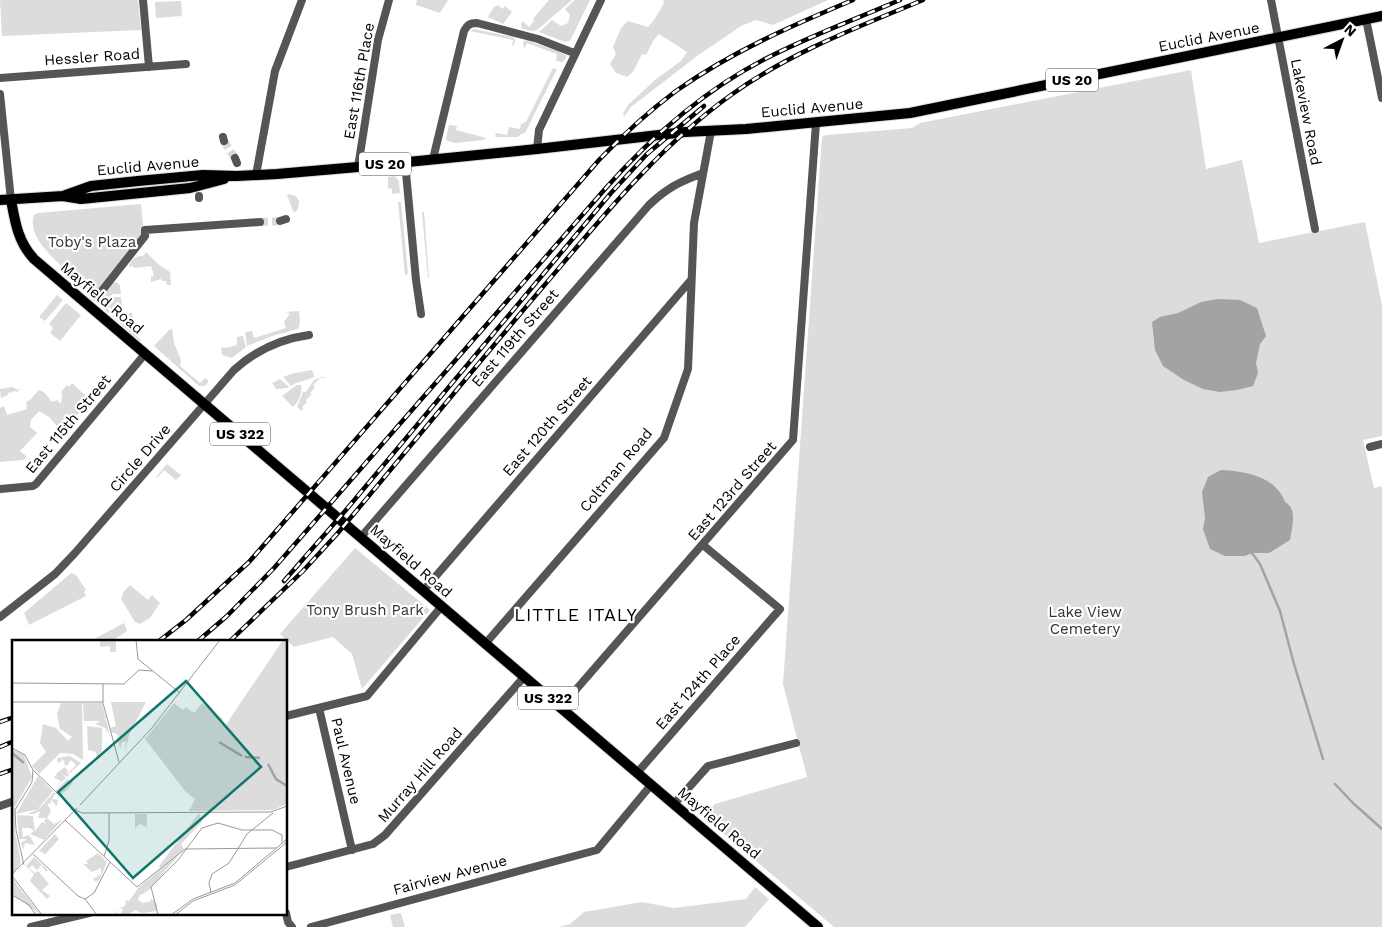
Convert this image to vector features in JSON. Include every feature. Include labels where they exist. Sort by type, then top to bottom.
[{"type":"main road","name":"Euclid Avenue","points":[[0,200],[63,196],[81,199],[182,189],[236,176],[358,167],[677,133],[816,123],[910,113],[1278,39],[1382,16]]},
{"type":"main road","name":"Mayfield Road","points":[[11,200],[16,227],[28,253],[34,259],[818,927]]},
{"type":"street","points":[[143,0],[149,67]]},
{"type":"street","points":[[256,175],[275,70],[302,0]]},
{"type":"street","name":"East 116th Place","points":[[358,167],[377,48],[389,0]]},
{"type":"street","points":[[537,149],[539,130],[574,53],[601,0]]},
{"type":"street","name":"Lakeview Road","points":[[1271,0],[1315,229]]},
{"type":"street","points":[[1366,19],[1382,98]]},
{"type":"street","points":[[433,159],[464,31],[467,26],[471,23],[477,23],[538,39],[574,53]]},
{"type":"street","name":"Hessler Road","points":[[0,78],[186,64]]},
{"type":"street","points":[[0,94],[11,200]]},
{"type":"street","name":"East 123rd Street","points":[[560,708],[793,440],[816,123]]},
{"type":"street","name":"Coltman Road","points":[[485,644],[664,438],[688,369],[694,223],[712,131]]},
{"type":"street","points":[[405,162],[421,314]]},
{"type":"street","name":"East 119th Street","points":[[361,537],[649,206],[664,191],[675,184],[703,173]]},
{"type":"street","points":[[97,297],[145,236],[145,230],[260,222]]},
{"type":"street","name":"East 120th Street","points":[[423,591],[691,280]]},
{"type":"street","name":"Circle Drive","points":[[0,617],[55,574],[82,546],[204,404],[249,356],[271,344],[309,335]]},
{"type":"street","name":"East 115th Street","points":[[0,489],[36,484],[145,354]]},
{"type":"street","points":[[1370,447],[1382,444]]},
{"type":"street","name":"East 124th Place","points":[[637,774],[780,610],[703,545]]},
{"type":"street","points":[[288,716],[367,696],[441,606]]},
{"type":"street","name":"Murray Hill Road","points":[[288,866],[372,844],[385,835],[524,677]]},
{"type":"street","name":"Paul Avenue","points":[[319,708],[352,850]]},
{"type":"street","points":[[674,804],[706,767],[796,743]]},
{"type":"street","name":"Fairview Avenue","points":[[311,927],[597,850],[651,785]]},
{"type":"street","points":[[0,806],[12,802]]},
{"type":"street","points":[[30,927],[85,914]]},
{"type":"street","points":[[286,914],[288,922],[292,927]]},
{"type":"green space","points":[[0,0],[138,0],[141,30],[2,36]]},
{"type":"green space","points":[[417,0],[448,0],[440,13],[416,5]]},
{"type":"green space","points":[[549,0],[572,0],[537,30],[522,29],[521,24],[523,21],[529,27],[534,21],[533,19]]},
{"type":"green space","points":[[575,0],[590,0],[570,41],[565,42],[539,32],[552,20],[561,26],[568,23],[570,15],[565,9]]},
{"type":"green space","points":[[663,0],[828,0],[773,25],[756,20],[741,26],[697,56],[631,107],[624,117],[623,114],[628,105],[655,80],[681,61],[687,52],[659,34],[646,55],[642,54],[633,72],[627,77],[616,73],[610,64],[616,54],[613,47],[621,28],[628,21],[648,27],[664,3]]},
{"type":"green space","points":[[181,1],[182,16],[156,18],[155,2]]},
{"type":"green space","points":[[498,5],[503,9],[505,6],[512,12],[503,24],[488,17],[494,7]]},
{"type":"green space","points":[[474,29],[513,37],[515,40],[514,45],[512,45],[513,40],[470,31]]},
{"type":"green space","points":[[526,40],[567,56],[563,62],[556,61],[557,54],[527,43],[524,49],[523,42]]},
{"type":"green space","points":[[553,68],[557,69],[525,133],[518,137],[495,137],[496,133],[507,135],[509,127],[520,129],[521,124],[526,122]]},
{"type":"green space","name":"Lake View Cemetery","points":[[1191,70],[1206,169],[1242,160],[1259,243],[1365,222],[1382,305],[1382,436],[1363,440],[1374,488],[1382,486],[1382,927],[834,927],[704,817],[715,804],[807,777],[783,684],[822,137],[826,135],[912,128],[920,123]]},
{"type":"green space","points":[[449,125],[457,126],[456,130],[486,138],[484,140],[455,143],[447,141]]},
{"type":"green space","points":[[395,176],[399,181],[400,193],[392,194],[392,189],[388,188],[388,177]]},
{"type":"green space","points":[[287,195],[296,196],[299,201],[298,209],[294,213]]},
{"type":"green space","points":[[398,202],[401,202],[408,274],[405,275]]},
{"type":"green space","name":"Toby's Plaza","points":[[141,204],[144,236],[95,293],[65,269],[44,248],[33,226],[34,215],[38,213]]},
{"type":"green space","points":[[424,211],[429,278],[422,213]]},
{"type":"green space","points":[[146,252],[159,265],[170,272],[171,285],[167,285],[166,281],[161,279],[151,282],[151,277],[154,276],[151,266],[129,267],[133,259],[143,256]]},
{"type":"green space","points":[[116,282],[120,285],[121,294],[113,294],[104,303],[101,299],[102,296]]},
{"type":"green space","points":[[57,295],[63,300],[45,321],[39,317]]},
{"type":"green space","points":[[112,297],[121,297],[122,304],[119,308],[121,311],[118,315],[106,304]]},
{"type":"green space","points":[[100,302],[141,340],[104,309]]},
{"type":"green space","points":[[66,303],[81,315],[60,341],[50,333],[53,328],[49,324]]},
{"type":"green space","points":[[299,311],[300,323],[298,329],[272,336],[247,346],[245,332],[252,331],[254,338],[286,328],[284,322],[290,313],[284,312]]},
{"type":"green space","points":[[123,312],[128,314],[132,312],[133,328],[120,316]]},
{"type":"green space","points":[[172,329],[174,343],[181,360],[180,366],[200,383],[205,378],[209,381],[205,386],[199,386],[154,346]]},
{"type":"green space","points":[[243,336],[246,347],[232,358],[222,355],[221,347],[226,348],[237,345],[237,337]]},
{"type":"green space","points":[[311,370],[314,377],[291,386],[283,377],[291,374]]},
{"type":"green space","points":[[322,377],[328,378],[320,378],[313,385],[315,387],[302,407],[302,411],[297,407],[303,392],[306,392],[314,380]]},
{"type":"green space","points":[[280,379],[288,388],[276,389],[272,383]]},
{"type":"green space","points":[[72,383],[91,401],[61,431],[49,417],[39,411],[31,420],[30,427],[37,433],[20,451],[27,457],[23,460],[0,462],[0,408],[4,406],[7,415],[27,409],[26,402],[39,390],[44,392],[52,402],[57,400],[61,404],[61,392],[67,385],[69,387]]},
{"type":"green space","points":[[297,385],[301,385],[301,394],[293,407],[282,396]]},
{"type":"green space","points":[[13,387],[17,390],[21,388],[16,393],[16,391],[8,393],[8,395],[1,398],[0,389]]},
{"type":"green space","points":[[167,464],[181,475],[176,480],[164,470],[156,477]]},
{"type":"green space","name":"Tony Brush Park","points":[[355,548],[430,610],[362,689],[352,654],[333,637],[294,647],[280,634]]},
{"type":"green space","points":[[72,573],[76,575],[86,590],[84,592],[86,596],[29,625],[24,613]]},
{"type":"green space","points":[[130,585],[148,600],[152,595],[160,603],[150,618],[140,624],[135,622],[121,599],[124,591]]},
{"type":"green space","points":[[124,623],[127,631],[114,640],[92,640]]},
{"type":"green space","points":[[755,887],[769,899],[745,927],[559,927],[570,924],[584,912],[642,902],[674,908],[746,899]]},
{"type":"green space","points":[[401,913],[405,927],[393,927],[390,915]]},
{"type":"shaded area","points":[[1217,299],[1240,300],[1257,308],[1266,336],[1260,344],[1256,363],[1258,373],[1253,386],[1220,392],[1203,389],[1184,380],[1163,366],[1155,350],[1152,322],[1160,317],[1178,313],[1201,302]]},
{"type":"shaded area","points":[[1221,470],[1258,477],[1267,481],[1281,493],[1285,502],[1292,509],[1293,514],[1290,540],[1269,553],[1252,553],[1245,556],[1225,556],[1210,549],[1203,529],[1205,518],[1202,492],[1208,477]]},
{"type":"waterway","points":[[1252,553],[1260,564],[1280,611],[1323,759]]},
{"type":"waterway","points":[[1335,784],[1382,829]]},
{"type":"tunnel","points":[[224,141],[235,158]]},
{"type":"tunnel","points":[[260,222],[280,221]]},
{"type":"railway","points":[[160,640],[186,620],[249,562],[599,160],[627,132],[676,91],[718,64],[784,30],[853,0]]},
{"type":"railway","points":[[199,640],[227,616],[274,568],[605,189],[660,133],[700,100],[767,58],[900,0]]},
{"type":"railway","points":[[231,640],[303,571],[337,534],[586,236],[654,161],[704,116],[731,95],[776,66],[824,42],[923,0]]},
{"type":"railway","points":[[284,581],[346,510],[611,193],[647,154],[704,106]]},
{"type":"railway","points":[[0,722],[12,718]]},
{"type":"railway","points":[[0,747],[12,742]]},
{"type":"railway","points":[[0,774],[12,770]]},
{"type":"district","name":"LITTLE ITALY","points":[[576,614]]}]
